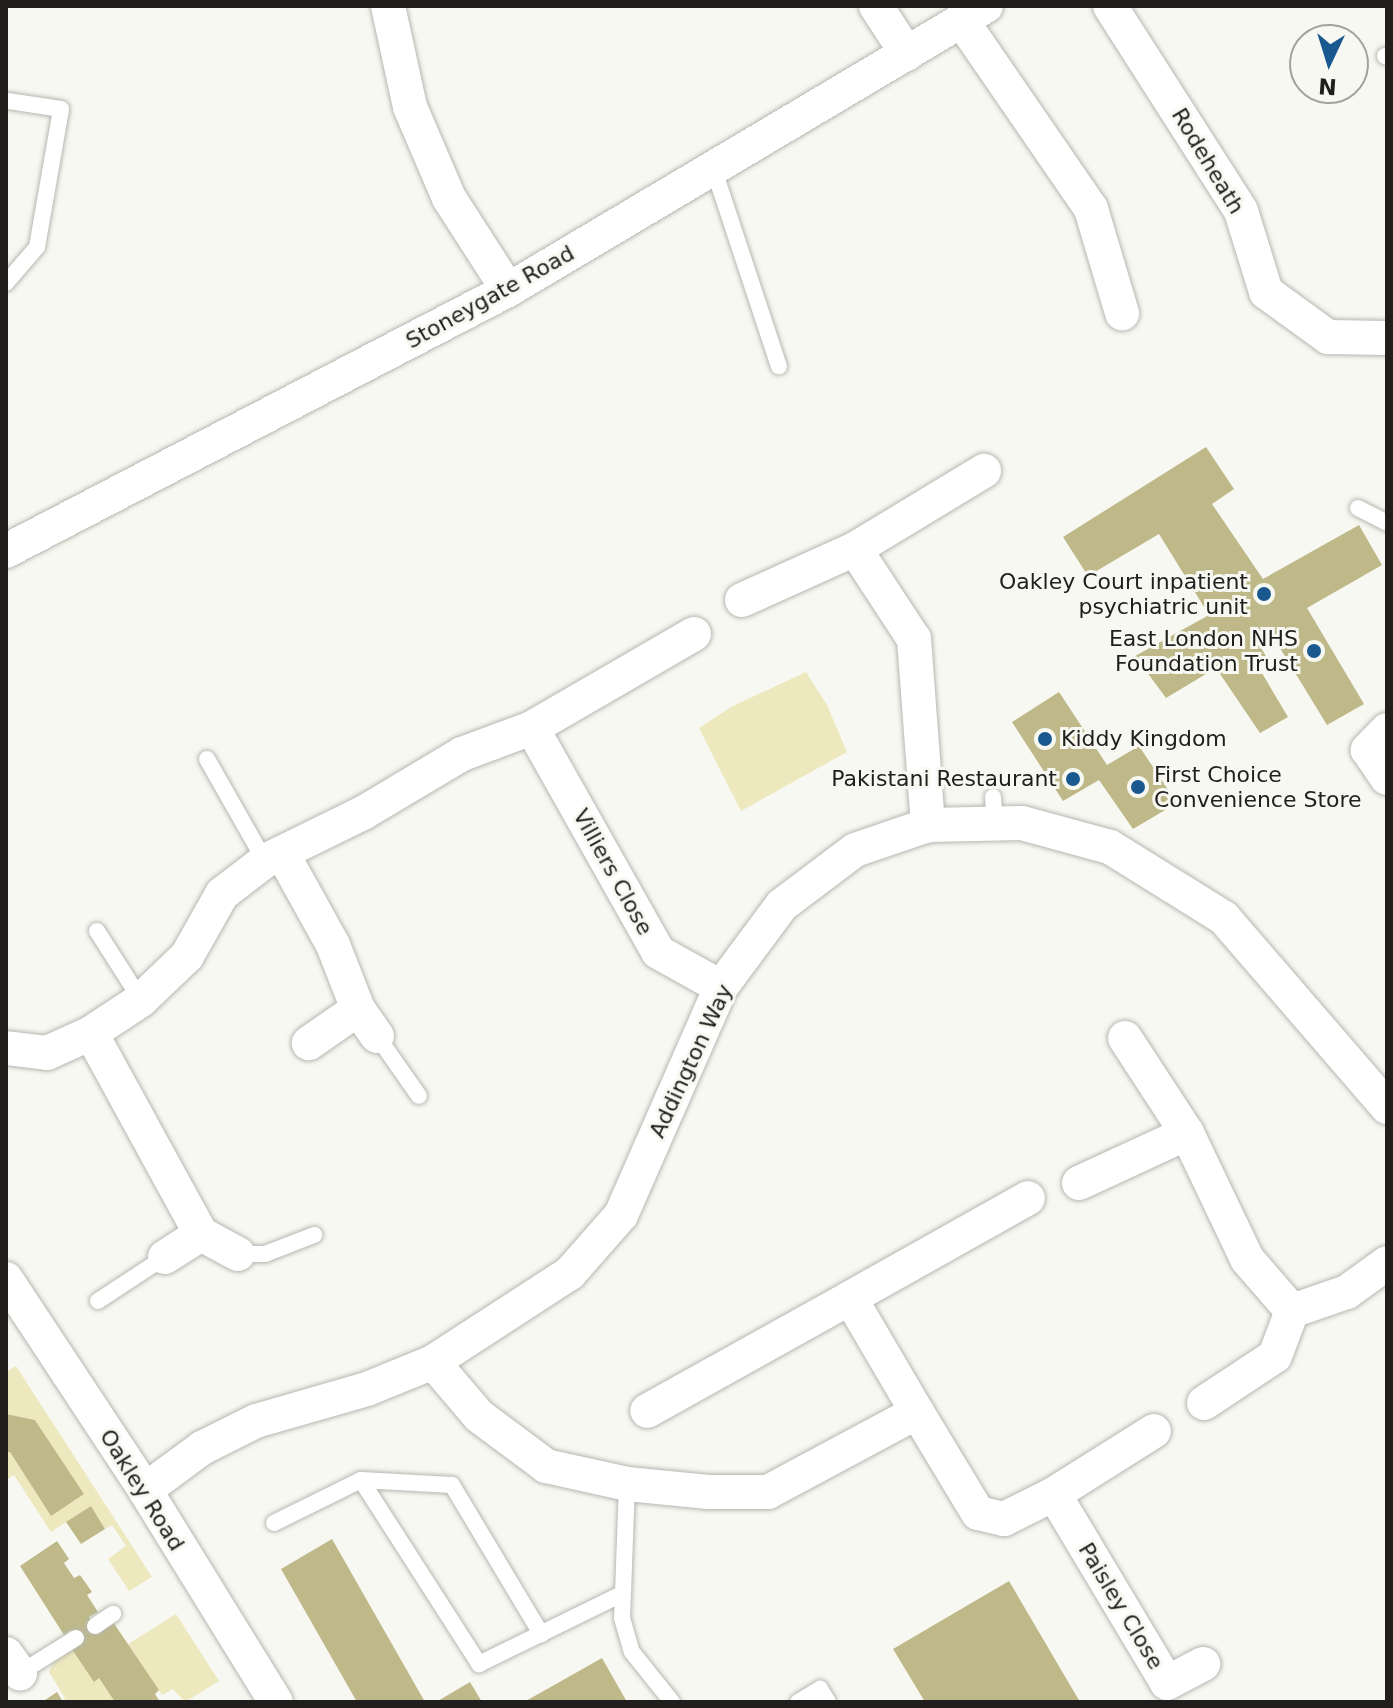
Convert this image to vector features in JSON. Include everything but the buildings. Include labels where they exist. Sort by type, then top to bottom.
[{"type":"street","points":[[388,6],[410,107],[449,198],[508,290]]},
{"type":"street","points":[[876,6],[907,54]]},
{"type":"street","name":"Rodeheath","points":[[1110,6],[1241,211],[1266,292],[1328,337],[1387,338]]},
{"type":"street","name":"Stoneygate Road","points":[[6,551],[508,290],[974,14],[1091,209],[1122,313]]},
{"type":"street","points":[[742,600],[855,549],[984,471]]},
{"type":"street","points":[[855,549],[914,639],[928,825]]},
{"type":"street","points":[[6,1048],[47,1053],[91,1033],[141,1000],[187,956],[222,894],[274,857],[363,813],[462,754],[532,728],[694,634]]},
{"type":"street","name":"Villiers Close","points":[[532,728],[658,952],[721,987]]},
{"type":"street","points":[[1387,730],[1368,750],[1387,778]]},
{"type":"street","name":"Addington Way","points":[[145,1490],[202,1448],[256,1421],[367,1389],[433,1362],[570,1273],[621,1215],[721,987],[782,905],[855,850],[928,825],[994,810],[1022,823],[1110,847],[1224,918],[1387,1107]]},
{"type":"street","points":[[274,857],[333,945],[368,1023],[309,1043]]},
{"type":"street","points":[[91,1033],[201,1234],[238,1254]]},
{"type":"street","points":[[1125,1038],[1187,1133],[1247,1259],[1292,1311]]},
{"type":"street","points":[[1079,1183],[1187,1133]]},
{"type":"street","points":[[647,1411],[1028,1198]]},
{"type":"street","points":[[165,1257],[201,1234]]},
{"type":"street","points":[[1292,1311],[1347,1292],[1387,1263]]},
{"type":"street","name":"Oakley Road","points":[[6,1279],[145,1490],[276,1702]]},
{"type":"street","points":[[850,1298],[978,1513],[1004,1519],[1054,1494],[1154,1431]]},
{"type":"street","points":[[1204,1403],[1275,1356],[1292,1311]]},
{"type":"street","points":[[433,1362],[479,1416],[546,1466],[627,1484],[709,1492],[768,1492],[917,1412]]},
{"type":"street","name":"Paisley Close","points":[[1054,1494],[1167,1683],[1203,1664]]},
{"type":"lane","points":[[6,283],[37,247],[61,109],[7,103]]},
{"type":"lane","points":[[713,167],[779,366]]},
{"type":"lane","points":[[1358,508],[1387,523]]},
{"type":"lane","points":[[207,759],[274,857]]},
{"type":"lane","points":[[97,931],[141,1000]]},
{"type":"lane","points":[[368,1023],[419,1096]]},
{"type":"lane","points":[[238,1254],[265,1254],[314,1235]]},
{"type":"lane","points":[[98,1301],[165,1257]]},
{"type":"lane","points":[[361,1480],[479,1664],[622,1594]]},
{"type":"lane","points":[[274,1523],[361,1480],[452,1485],[541,1634]]},
{"type":"lane","points":[[627,1484],[622,1618],[632,1652],[672,1702]]},
{"type":"lane","points":[[95,1626],[113,1614]]},
{"type":"lane","points":[[13,1664],[76,1638]]},
{"type":"lane","points":[[798,1702],[820,1689],[828,1702]]},
{"type":"shaded area","points":[[806,672],[827,705],[847,752],[741,811],[699,728],[731,707]]},
{"type":"shaded area","points":[[16,1366],[152,1577],[129,1591],[108,1559],[126,1546],[112,1525],[105,1529],[91,1506],[51,1532],[14,1475],[6,1480],[6,1452],[10,1452],[51,1515],[84,1494],[35,1420],[6,1414],[6,1372]]},
{"type":"shaded area","points":[[176,1614],[219,1681],[185,1702],[173,1689],[162,1695],[128,1644]]},
{"type":"shaded area","points":[[71,1648],[94,1681],[99,1678],[115,1702],[63,1702],[65,1698],[49,1672],[55,1659]]},
{"type":"place","name":"Oakley Court inpatient psychiatric unit","points":[[1264,594]]},
{"type":"place","name":"East London NHS Foundation Trust","points":[[1314,651]]},
{"type":"place","name":"Kiddy Kingdom","points":[[1045,739]]},
{"type":"place","name":"Pakistani Restaurant","points":[[1073,779]]},
{"type":"place","name":"First Choice Convenience Store","points":[[1138,787]]}]
